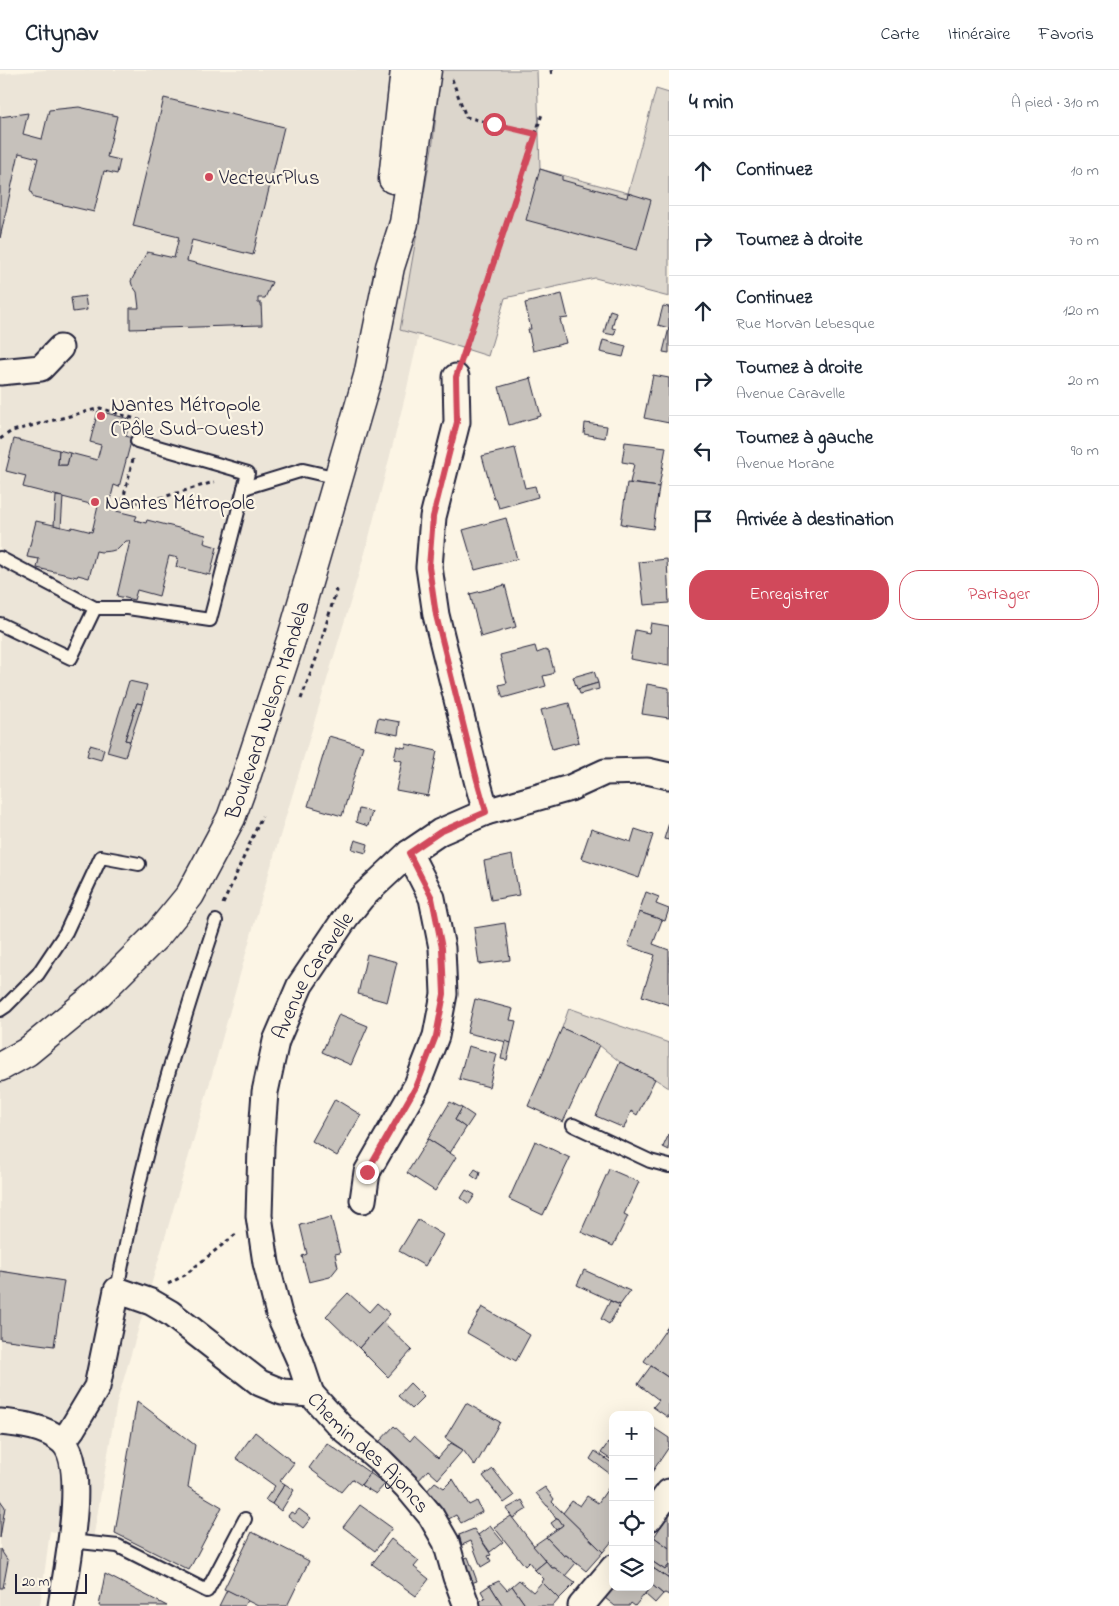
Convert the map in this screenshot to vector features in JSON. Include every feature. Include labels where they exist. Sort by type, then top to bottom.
[{"type":"street","name":"Boulevard Nelson Mandela","points":[[390,267],[388,220],[404,70]]},
{"type":"street","name":"Boulevard Nelson Mandela","points":[[0,1067],[28,1052],[98,994],[158,934],[190,895],[231,818],[293,634],[368,376],[390,267],[404,223],[438,73]]},
{"type":"street","points":[[0,372],[41,368],[60,348]]},
{"type":"street","points":[[456,377],[457,422],[433,517],[429,567],[436,615],[486,812]]},
{"type":"street","name":"Avenue Caravelle","points":[[311,1394],[300,1361],[279,1314],[266,1263],[259,1216],[260,1146],[265,1092],[276,1042],[300,985],[346,917],[362,897],[409,853],[440,832],[486,812],[570,788],[605,772],[647,771],[669,776]]},
{"type":"street","points":[[363,1200],[367,1172],[417,1085],[424,1069],[436,1036],[444,994],[442,948],[432,898],[409,853]]},
{"type":"street","points":[[63,1441],[97,1387],[128,1294]]},
{"type":"street","name":"Chemin des Ajoncs","points":[[128,1294],[170,1313],[260,1383],[282,1392],[311,1394],[341,1427],[407,1486],[431,1516],[446,1542],[467,1606]]},
{"type":"street","points":[[0,1422],[36,1428],[63,1441],[70,1454],[75,1470],[75,1496],[61,1606]]},
{"type":"street","points":[[654,1513],[669,1492]]},
{"type":"street","points":[[581,1606],[609,1573]]},
{"type":"lane","points":[[0,558],[95,608],[128,608],[210,620],[248,473],[137,441]]},
{"type":"lane","points":[[244,488],[303,470],[338,478]]},
{"type":"lane","points":[[0,624],[71,658],[95,608]]},
{"type":"lane","points":[[0,1010],[38,974],[66,932],[101,857],[139,864]]},
{"type":"lane","points":[[128,1294],[132,1215],[169,1070],[216,922]]},
{"type":"lane","points":[[573,1125],[650,1161],[669,1166]]},
{"type":"lane","points":[[70,1541],[118,1546],[207,1591],[245,1519]]},
{"type":"path","points":[[551,70],[552,76]]},
{"type":"path","points":[[438,73],[453,80],[466,117],[536,134]]},
{"type":"path","points":[[456,377],[542,114]]},
{"type":"path","points":[[128,1294],[154,1292],[185,1275],[259,1216]]},
{"type":"shaded area","points":[[45,70],[462,70],[442,232],[405,397],[365,553],[262,896],[117,1402],[93,1539],[50,1531],[40,1606],[0,1606],[0,74]]},
{"type":"shaded area","points":[[441,70],[537,70],[540,169],[628,193],[656,89],[669,93],[669,297],[595,278],[505,298],[488,356],[400,330],[433,142]]},
{"type":"shaded area","points":[[569,1008],[669,1043],[669,1088],[620,1062],[599,1045],[562,1028]]},
{"type":"building","name":"VecteurPlus","points":[[164,98],[284,127],[253,255],[192,240],[187,261],[272,282],[265,298],[258,298],[258,303],[261,303],[262,325],[130,329],[130,308],[139,308],[137,292],[131,281],[147,252],[174,258],[179,237],[133,226]]},
{"type":"building","points":[[79,107],[117,116],[107,157],[120,160],[117,174],[104,171],[94,212],[34,198],[30,190],[38,158],[19,153],[0,238],[0,117],[28,113],[23,134],[42,139],[49,110]]},
{"type":"building","points":[[540,169],[562,176],[562,180],[627,198],[628,193],[651,200],[637,250],[526,220]]},
{"type":"building","points":[[562,294],[568,318],[560,319],[566,343],[533,351],[528,329],[531,329],[525,303]]},
{"type":"building","points":[[85,296],[87,310],[73,312],[71,298]]},
{"type":"building","points":[[663,306],[669,307],[669,328],[658,325]]},
{"type":"building","points":[[610,310],[616,312],[612,328],[616,329],[614,335],[604,333]]},
{"type":"building","points":[[669,328],[669,353],[663,352]]},
{"type":"building","points":[[603,340],[626,346],[623,357],[600,352]]},
{"type":"building","points":[[653,375],[669,378],[669,423],[644,418]]},
{"type":"building","points":[[531,378],[541,416],[509,425],[499,387]]},
{"type":"building","name":"Nantes Métropole","points":[[98,411],[130,419],[126,436],[132,438],[119,487],[114,485],[108,509],[137,516],[135,520],[146,523],[147,520],[206,535],[204,543],[217,547],[210,575],[176,567],[178,558],[169,556],[159,596],[137,590],[134,600],[117,596],[130,541],[126,541],[118,549],[96,551],[89,578],[37,568],[39,559],[27,557],[36,521],[92,532],[98,506],[23,487],[26,476],[6,471],[14,439],[59,450],[58,465],[67,465],[70,453],[97,460],[101,445],[90,442]]},
{"type":"building","points":[[585,423],[607,426],[605,438],[584,434]]},
{"type":"building","points":[[625,442],[666,447],[659,487],[630,483],[634,464],[622,462]]},
{"type":"building","points":[[515,448],[525,488],[535,486],[538,497],[499,508],[496,499],[494,499],[482,456]]},
{"type":"building","points":[[59,450],[70,453],[67,465],[58,465]]},
{"type":"building","points":[[627,483],[659,487],[653,529],[621,524]]},
{"type":"building","points":[[56,496],[63,497],[61,527],[54,525]]},
{"type":"building","points":[[506,518],[517,559],[475,570],[463,530]]},
{"type":"building","points":[[667,559],[669,603],[644,605],[639,562]]},
{"type":"building","points":[[505,585],[516,627],[481,637],[470,594]]},
{"type":"building","points":[[651,623],[669,626],[669,666],[630,659],[635,630],[649,633]]},
{"type":"building","points":[[535,646],[537,653],[545,650],[549,652],[554,671],[552,674],[543,676],[546,686],[503,698],[499,685],[507,683],[500,655]]},
{"type":"building","points":[[594,671],[598,683],[577,689],[573,677]]},
{"type":"building","points":[[129,681],[147,685],[142,704],[137,703],[125,740],[130,741],[125,757],[107,752]]},
{"type":"building","points":[[598,683],[599,689],[580,694],[578,689]]},
{"type":"building","points":[[647,684],[669,688],[669,718],[642,714]]},
{"type":"building","points":[[137,703],[142,704],[130,741],[125,740]]},
{"type":"building","points":[[569,703],[579,742],[552,749],[541,710]]},
{"type":"building","points":[[378,718],[400,722],[398,735],[375,730]]},
{"type":"building","points":[[329,736],[363,746],[342,816],[308,806]]},
{"type":"building","points":[[406,744],[437,751],[428,796],[396,790],[402,761],[394,759],[397,746],[405,748]]},
{"type":"building","points":[[90,745],[104,749],[101,760],[87,756]]},
{"type":"building","points":[[359,809],[372,812],[368,826],[356,822]]},
{"type":"building","points":[[669,823],[669,840],[664,839]]},
{"type":"building","points":[[591,829],[631,842],[635,829],[653,835],[639,878],[581,858]]},
{"type":"building","points":[[355,840],[368,844],[366,853],[352,849]]},
{"type":"building","points":[[512,855],[519,895],[491,900],[484,861]]},
{"type":"building","points":[[646,892],[659,897],[656,904],[669,909],[665,921],[639,912]]},
{"type":"building","points":[[639,912],[662,920],[653,944],[669,950],[669,1005],[642,996],[655,955],[628,946]]},
{"type":"building","points":[[505,923],[510,960],[479,964],[474,928]]},
{"type":"building","points":[[367,954],[397,962],[387,1002],[358,994]]},
{"type":"building","points":[[475,999],[513,1009],[510,1020],[516,1021],[511,1043],[467,1033]]},
{"type":"building","points":[[339,1014],[368,1026],[351,1065],[322,1052]]},
{"type":"building","points":[[562,1028],[599,1045],[563,1122],[528,1106]]},
{"type":"building","points":[[505,1041],[511,1043],[507,1060],[501,1059]]},
{"type":"building","points":[[468,1046],[497,1054],[489,1087],[459,1079]]},
{"type":"building","points":[[620,1062],[655,1079],[637,1115],[631,1111],[624,1128],[596,1116]]},
{"type":"building","points":[[335,1099],[361,1115],[337,1156],[312,1141]]},
{"type":"building","points":[[450,1102],[462,1108],[455,1120],[466,1128],[450,1153],[428,1139]]},
{"type":"building","points":[[462,1108],[474,1116],[466,1128],[455,1120]]},
{"type":"building","points":[[669,1134],[669,1150],[663,1147]]},
{"type":"building","points":[[428,1139],[456,1157],[435,1191],[407,1173]]},
{"type":"building","points":[[535,1141],[570,1158],[543,1215],[509,1199]]},
{"type":"building","points":[[475,1169],[480,1172],[478,1180],[471,1175]]},
{"type":"building","points":[[609,1169],[639,1182],[624,1214],[628,1216],[613,1246],[581,1232]]},
{"type":"building","points":[[466,1190],[475,1195],[469,1204],[461,1198]]},
{"type":"building","points":[[331,1217],[340,1253],[335,1254],[338,1267],[330,1277],[309,1282],[302,1256],[307,1254],[300,1225]]},
{"type":"building","points":[[418,1220],[443,1235],[425,1266],[399,1251]]},
{"type":"building","points":[[584,1270],[630,1291],[620,1305],[577,1285]]},
{"type":"building","points":[[0,1271],[64,1281],[54,1346],[0,1339]]},
{"type":"building","points":[[348,1293],[369,1312],[377,1303],[390,1314],[359,1348],[326,1316]]},
{"type":"building","points":[[610,1301],[620,1305],[609,1324],[601,1319]]},
{"type":"building","points":[[482,1307],[530,1335],[516,1361],[467,1333]]},
{"type":"building","points":[[383,1322],[412,1350],[388,1377],[359,1348]]},
{"type":"building","points":[[669,1325],[669,1378],[644,1361]]},
{"type":"building","points":[[651,1366],[669,1378],[669,1418],[653,1407],[659,1400],[638,1384]]},
{"type":"building","points":[[410,1383],[424,1397],[412,1409],[398,1396]]},
{"type":"building","points":[[137,1401],[195,1445],[188,1487],[222,1507],[189,1570],[115,1533]]},
{"type":"building","points":[[466,1403],[500,1422],[475,1466],[463,1450],[445,1438]]},
{"type":"building","points":[[394,1426],[410,1441],[414,1436],[438,1458],[451,1443],[463,1450],[438,1479],[428,1470],[418,1481],[379,1442]]},
{"type":"building","points":[[654,1428],[669,1438],[669,1447],[654,1469]]},
{"type":"building","points":[[255,1432],[294,1463],[280,1481],[285,1484],[272,1504],[265,1500],[275,1486],[236,1458]]},
{"type":"building","points":[[327,1443],[370,1473],[361,1485],[352,1479],[341,1492],[309,1468]]},
{"type":"building","points":[[608,1443],[609,1458],[601,1453]]},
{"type":"building","points":[[595,1451],[609,1461],[609,1473],[590,1459]]},
{"type":"building","points":[[493,1469],[514,1496],[504,1503],[483,1476]]},
{"type":"building","points":[[370,1473],[385,1484],[376,1494],[361,1485]]},
{"type":"building","points":[[453,1479],[469,1505],[477,1501],[482,1512],[461,1523],[456,1515],[443,1522],[424,1494],[435,1482],[444,1488]]},
{"type":"building","points":[[285,1484],[294,1490],[281,1511],[272,1504]]},
{"type":"building","points":[[545,1487],[554,1499],[552,1502],[603,1552],[586,1571],[566,1555],[564,1556],[546,1537],[563,1525],[536,1493]]},
{"type":"building","points":[[609,1487],[609,1545],[603,1552],[563,1513],[572,1501],[580,1506],[587,1496],[598,1503]]},
{"type":"building","points":[[0,1500],[5,1507],[0,1538]]},
{"type":"building","points":[[522,1500],[527,1509],[513,1518],[506,1509]]},
{"type":"building","points":[[360,1505],[392,1528],[375,1551],[343,1527]]},
{"type":"building","points":[[299,1509],[311,1518],[303,1528],[288,1516],[291,1512],[295,1514]]},
{"type":"building","points":[[669,1514],[669,1548],[654,1537]]},
{"type":"building","points":[[511,1516],[546,1561],[535,1570],[529,1562],[525,1566],[494,1527]]},
{"type":"building","points":[[558,1518],[563,1525],[556,1530],[551,1523]]},
{"type":"building","points":[[490,1526],[503,1542],[490,1552],[478,1535]]},
{"type":"building","points":[[474,1529],[491,1555],[488,1556],[491,1561],[481,1567],[471,1541],[462,1545],[459,1535]]},
{"type":"building","points":[[252,1532],[309,1561],[287,1606],[258,1606],[224,1589]]},
{"type":"building","points":[[546,1537],[564,1556],[566,1555],[576,1563],[565,1576],[555,1568],[552,1568],[533,1546]]},
{"type":"building","points":[[654,1537],[669,1548],[669,1565],[665,1570],[654,1563]]},
{"type":"building","points":[[391,1539],[419,1561],[414,1567],[429,1579],[416,1596],[372,1564]]},
{"type":"building","points":[[0,1549],[8,1561],[3,1588],[0,1588]]},
{"type":"building","points":[[468,1557],[477,1581],[465,1585],[457,1561]]},
{"type":"building","points":[[546,1561],[552,1568],[555,1568],[575,1583],[559,1599],[542,1582],[544,1579],[535,1570]]},
{"type":"building","points":[[654,1563],[665,1570],[669,1565],[669,1579],[654,1569]]},
{"type":"building","points":[[654,1569],[669,1579],[669,1595],[663,1594],[654,1587]]},
{"type":"building","points":[[105,1574],[167,1606],[99,1606]]},
{"type":"building","points":[[519,1580],[533,1592],[542,1582],[559,1599],[553,1606],[526,1606],[512,1586]]},
{"type":"building","points":[[499,1581],[507,1590],[512,1586],[526,1606],[503,1606],[490,1585]]},
{"type":"building","points":[[490,1585],[503,1606],[473,1606],[485,1598],[481,1591]]},
{"type":"building","points":[[654,1587],[663,1594],[655,1603],[645,1594],[647,1591],[654,1591]]},
{"type":"building","points":[[227,1590],[247,1600],[244,1606],[219,1606]]},
{"type":"building","points":[[611,1591],[647,1591],[635,1606],[631,1603],[629,1606],[615,1606],[605,1598]]},
{"type":"place","name":"VecteurPlus","points":[[209,177]]},
{"type":"place","name":"Nantes Métropole (Pôle Sud-Ouest)","points":[[101,416]]},
{"type":"place","name":"Nantes Métropole","points":[[95,502]]},
{"type":"route","points":[[367,1172],[417,1085],[436,1036],[444,994],[442,948],[432,898],[409,853],[440,832],[486,812],[436,615],[429,567],[433,517],[457,422],[456,377],[536,134],[494,124]]}]
